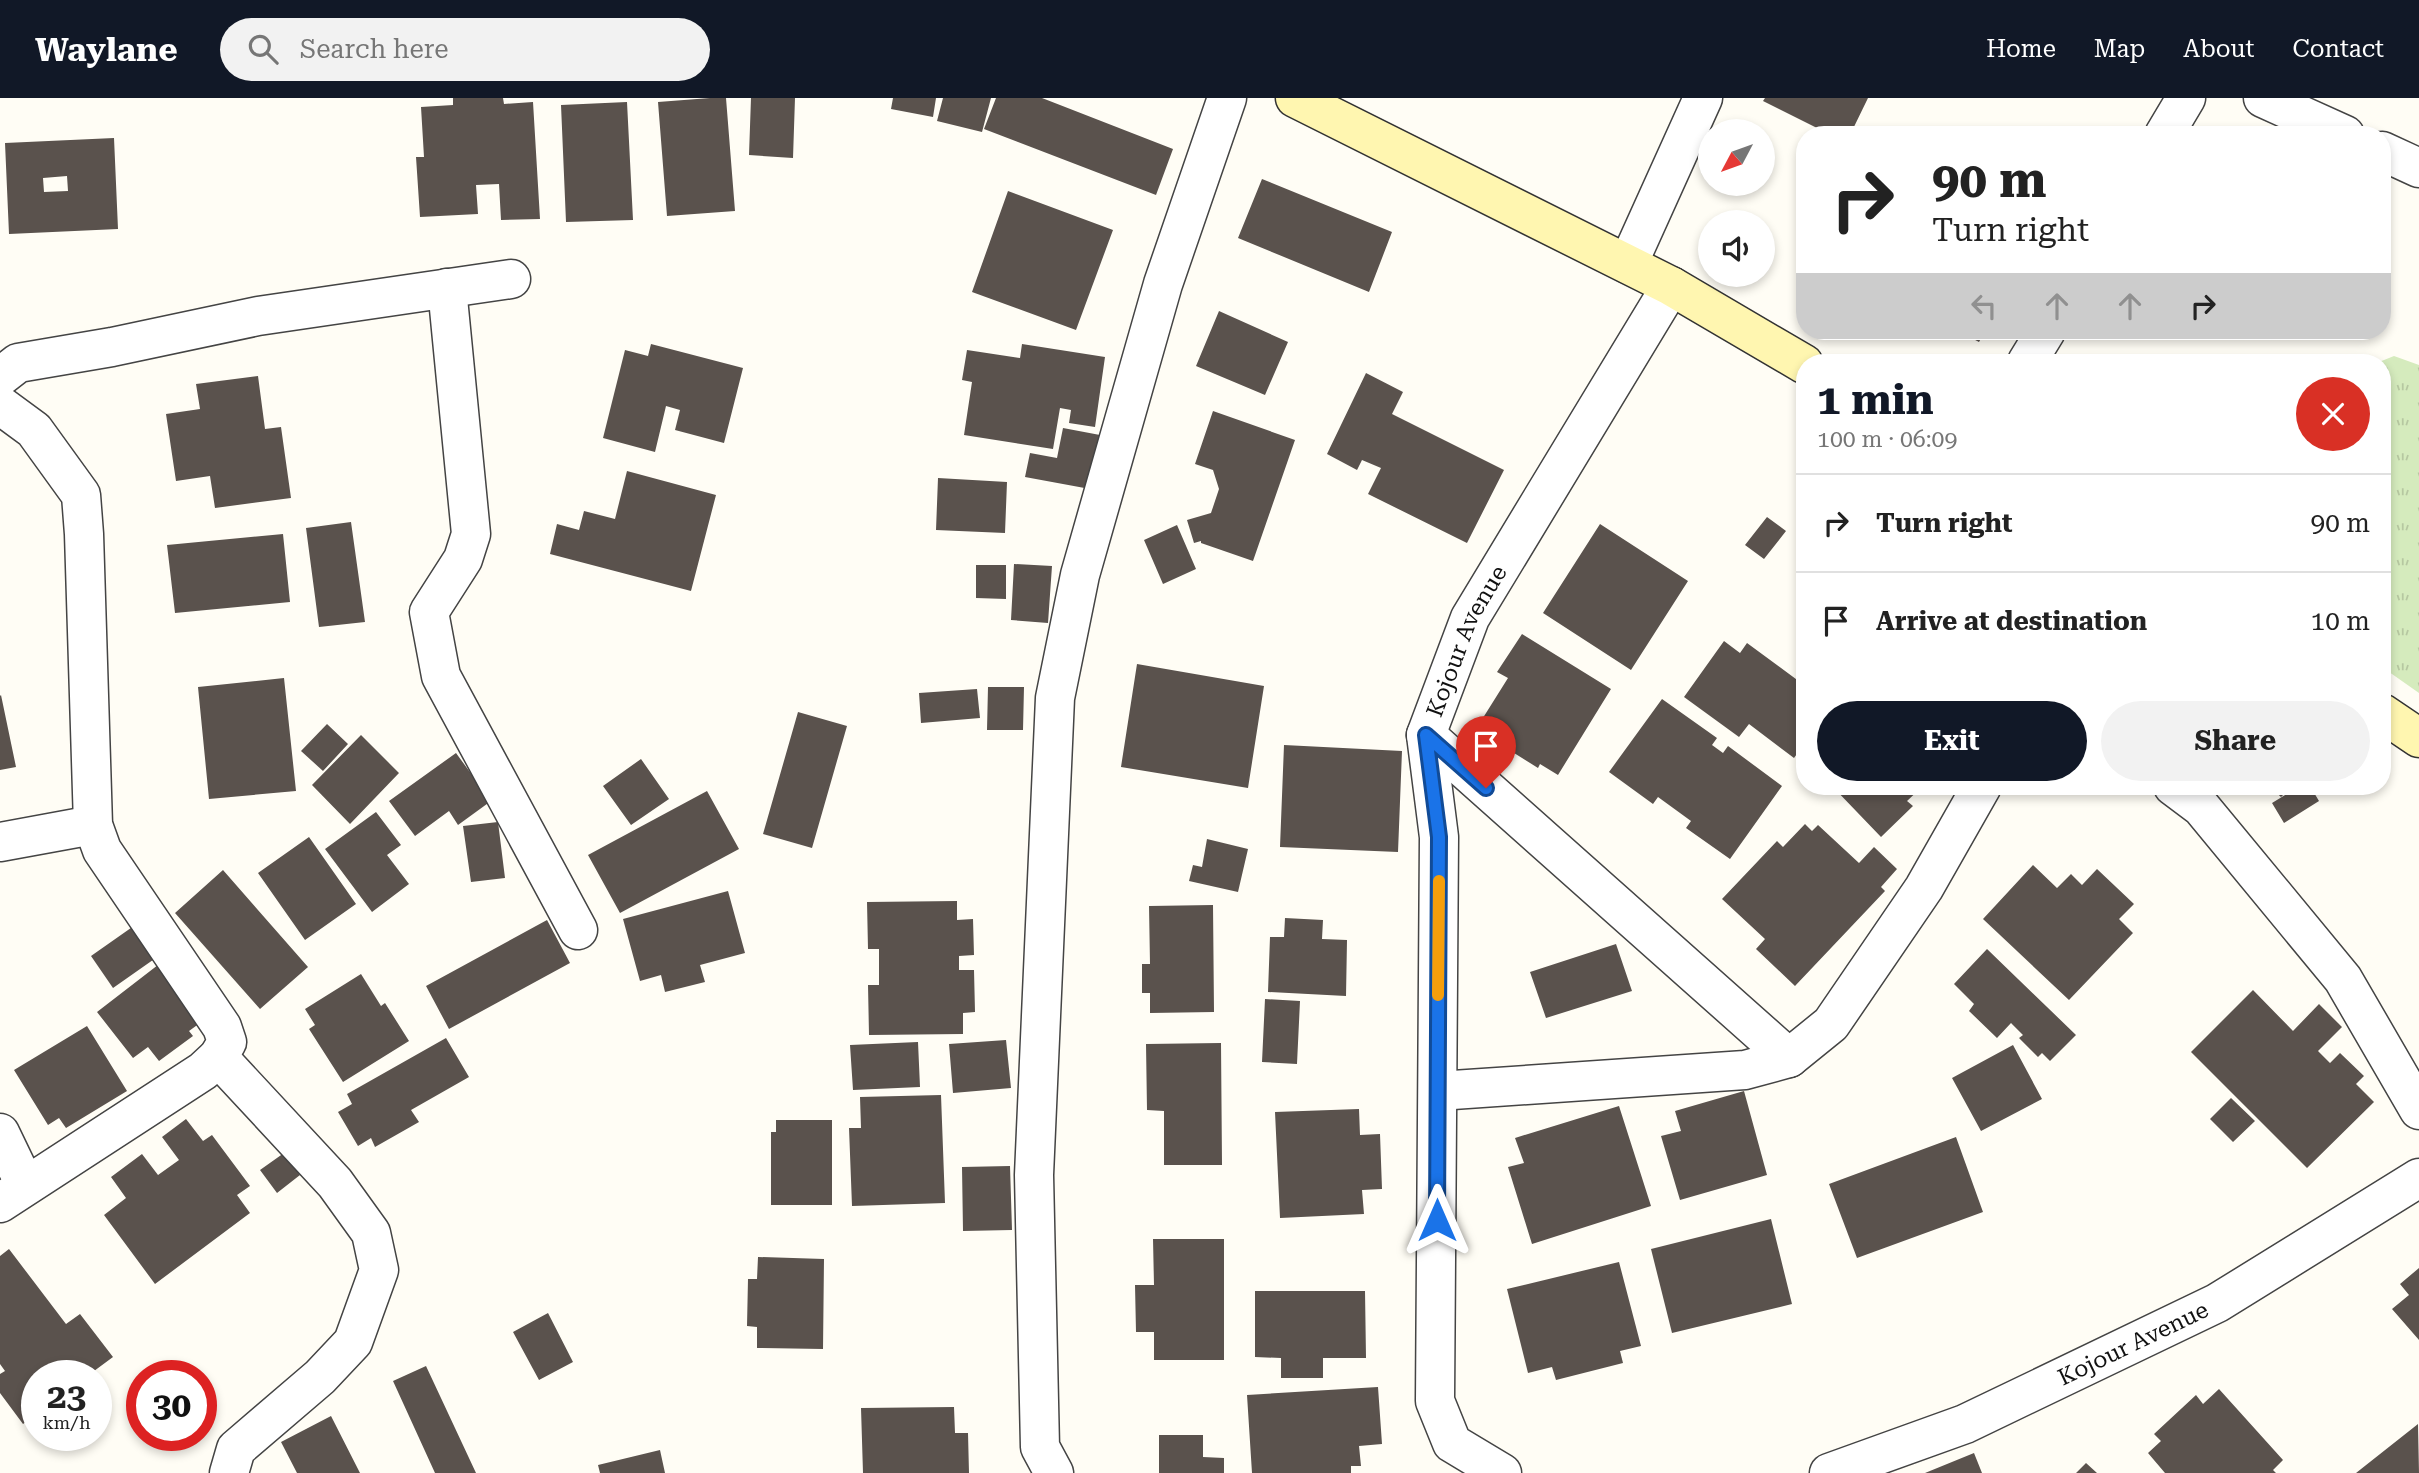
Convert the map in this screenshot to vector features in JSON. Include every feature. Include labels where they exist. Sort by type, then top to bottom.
[{"type":"street","points":[[1054,1473],[1040,1447],[1034,1175],[1055,698],[1080,575],[1163,284],[1227,98]]},
{"type":"street","points":[[1295,98],[1671,286],[1796,359]]},
{"type":"street","points":[[1628,264],[1703,98]]},
{"type":"street","points":[[2169,126],[2186,98]]},
{"type":"street","points":[[2263,98],[2325,126]]},
{"type":"street","points":[[2391,155],[2419,168]]},
{"type":"street","points":[[0,377],[18,363],[112,347],[258,316],[511,279]]},
{"type":"street","name":"Kojour Avenue","points":[[1502,1473],[1452,1443],[1435,1401],[1439,837],[1426,735],[1471,618],[1671,286]]},
{"type":"street","points":[[447,288],[471,534],[463,559],[429,612],[441,676],[578,930]]},
{"type":"street","points":[[0,405],[17,434],[80,495],[84,534],[93,825],[102,849],[222,1027],[227,1042],[218,1057],[203,1071],[13,1194],[0,1133]]},
{"type":"street","points":[[2391,719],[2419,738]]},
{"type":"street","points":[[1426,735],[1789,1058]]},
{"type":"street","points":[[1438,1091],[1745,1070],[1789,1058],[1832,1024],[1924,888],[1977,795]]},
{"type":"street","points":[[2185,795],[2200,807],[2343,979],[2419,1110]]},
{"type":"street","points":[[0,842],[93,825]]},
{"type":"street","points":[[218,1057],[335,1183],[371,1233],[379,1270],[353,1342],[320,1377],[236,1449],[229,1473]]},
{"type":"street","name":"Kojour Avenue","points":[[1829,1473],[1965,1424],[2217,1303],[2419,1178]]},
{"type":"green space","points":[[2391,357],[2419,365],[2419,693],[2391,673]]},
{"type":"building","points":[[453,98],[503,98],[504,104],[533,102],[540,219],[501,220],[499,184],[476,185],[478,214],[420,217],[416,157],[424,157],[421,107],[453,105]]},
{"type":"building","points":[[726,98],[735,211],[667,216],[658,102]]},
{"type":"building","points":[[751,98],[795,98],[793,158],[749,155]]},
{"type":"building","points":[[893,98],[936,98],[933,117],[891,109]]},
{"type":"building","points":[[943,98],[991,98],[982,132],[937,121]]},
{"type":"building","points":[[996,98],[1042,98],[1173,149],[1156,195],[984,129]]},
{"type":"building","points":[[1765,98],[1868,98],[1854,126],[1813,126],[1763,101]]},
{"type":"building","points":[[627,102],[633,220],[566,222],[561,105]]},
{"type":"building","points":[[114,138],[118,229],[9,234],[5,143]],"holes":[[[67,176],[68,191],[44,192],[43,178]]]},
{"type":"building","points":[[1262,179],[1392,232],[1369,292],[1238,238]]},
{"type":"building","points":[[1008,191],[1113,230],[1076,330],[972,292]]},
{"type":"building","points":[[1219,311],[1288,342],[1265,395],[1196,366]]},
{"type":"building","points":[[651,344],[743,368],[724,443],[675,430],[680,410],[666,406],[655,452],[603,438],[625,350],[648,356]]},
{"type":"building","points":[[1022,344],[1105,357],[1095,427],[1069,423],[1071,410],[1060,408],[1053,449],[964,435],[972,382],[962,380],[967,350],[1020,358]]},
{"type":"building","points":[[1366,373],[1403,392],[1392,414],[1504,470],[1467,543],[1368,494],[1381,468],[1362,460],[1357,470],[1327,454]]},
{"type":"building","points":[[258,376],[265,429],[281,427],[291,498],[215,508],[210,476],[176,481],[166,414],[200,409],[196,384]]},
{"type":"building","points":[[1213,411],[1295,440],[1253,561],[1201,541],[1194,543],[1187,520],[1211,513],[1219,489],[1213,470],[1195,464]]},
{"type":"building","points":[[1063,428],[1100,435],[1090,489],[1025,477],[1030,453],[1057,458]]},
{"type":"building","points":[[627,471],[716,495],[691,591],[550,554],[557,524],[579,530],[584,511],[615,519]]},
{"type":"building","points":[[938,478],[1007,482],[1005,533],[936,530]]},
{"type":"building","points":[[1767,517],[1786,531],[1764,559],[1745,545]]},
{"type":"building","points":[[351,522],[365,622],[319,627],[306,528]]},
{"type":"building","points":[[1600,524],[1688,581],[1631,670],[1543,613]]},
{"type":"building","points":[[1177,525],[1196,569],[1163,584],[1144,540]]},
{"type":"building","points":[[283,534],[290,602],[175,613],[167,545]]},
{"type":"building","points":[[1014,564],[1052,566],[1048,623],[1011,620]]},
{"type":"building","points":[[976,565],[1006,565],[1006,599],[976,598]]},
{"type":"building","points":[[1522,634],[1611,689],[1558,775],[1540,764],[1538,768],[1476,729],[1508,678],[1497,672]]},
{"type":"building","points":[[1724,641],[1740,653],[1747,643],[1796,679],[1796,755],[1794,758],[1749,724],[1739,737],[1684,697]]},
{"type":"building","points":[[1137,664],[1264,686],[1248,788],[1121,767]]},
{"type":"building","points":[[284,678],[296,791],[209,799],[198,687]]},
{"type":"building","points":[[988,687],[1024,687],[1023,730],[987,730]]},
{"type":"building","points":[[977,689],[980,718],[921,723],[919,693]]},
{"type":"building","points":[[0,696],[16,767],[0,770]]},
{"type":"building","points":[[1662,699],[1717,738],[1712,745],[1723,753],[1728,746],[1782,786],[1730,859],[1686,828],[1691,821],[1658,797],[1653,804],[1609,772]]},
{"type":"building","points":[[798,712],[847,726],[812,848],[763,834]]},
{"type":"building","points":[[327,724],[348,744],[323,771],[301,751]]},
{"type":"building","points":[[361,735],[399,773],[350,824],[312,785]]},
{"type":"building","points":[[1284,745],[1402,751],[1398,852],[1280,847]]},
{"type":"building","points":[[456,753],[491,801],[458,825],[449,811],[415,836],[389,801]]},
{"type":"building","points":[[641,759],[669,799],[631,825],[603,786]]},
{"type":"building","points":[[707,791],[739,849],[620,913],[588,855]]},
{"type":"building","points":[[1841,795],[1913,795],[1907,801],[1913,806],[1881,837]]},
{"type":"building","points":[[2285,795],[2315,795],[2319,801],[2284,823],[2272,803]]},
{"type":"building","points":[[376,812],[401,845],[387,855],[409,884],[372,912],[325,849]]},
{"type":"building","points":[[498,822],[505,878],[471,882],[463,826]]},
{"type":"building","points":[[1805,824],[1812,831],[1818,825],[1859,863],[1874,847],[1897,869],[1881,887],[1885,891],[1795,986],[1756,949],[1765,939],[1722,899],[1777,841],[1783,847]]},
{"type":"building","points":[[309,837],[356,904],[305,940],[258,873]]},
{"type":"building","points":[[1207,839],[1248,849],[1238,892],[1189,881],[1193,865],[1202,867]]},
{"type":"building","points":[[2033,865],[2057,888],[2071,874],[2082,885],[2097,869],[2134,904],[2119,919],[2133,933],[2069,1000],[1983,919]]},
{"type":"building","points":[[223,870],[308,967],[260,1009],[175,913]]},
{"type":"building","points":[[728,891],[745,953],[700,965],[705,982],[665,992],[661,975],[640,981],[623,919]]},
{"type":"building","points":[[957,901],[957,920],[973,919],[974,955],[959,956],[959,970],[974,970],[975,1012],[963,1013],[963,1034],[869,1035],[868,985],[879,985],[879,949],[868,949],[867,902]]},
{"type":"building","points":[[1213,905],[1214,1012],[1150,1013],[1150,993],[1142,993],[1142,964],[1150,964],[1149,906]]},
{"type":"building","points":[[1285,918],[1323,920],[1322,939],[1347,940],[1346,996],[1268,992],[1270,937],[1284,937]]},
{"type":"building","points":[[547,920],[570,963],[449,1029],[426,986]]},
{"type":"building","points":[[138,923],[160,955],[113,988],[91,956]]},
{"type":"building","points":[[1616,944],[1632,991],[1546,1018],[1530,972]]},
{"type":"building","points":[[1987,949],[2076,1035],[2050,1061],[2042,1053],[2038,1057],[2019,1038],[2023,1035],[2011,1023],[1997,1038],[1969,1011],[1974,1004],[1954,984]]},
{"type":"building","points":[[167,958],[211,1015],[189,1031],[193,1036],[159,1061],[148,1047],[133,1058],[97,1012]]},
{"type":"building","points":[[361,974],[381,1006],[385,1003],[409,1041],[343,1082],[309,1029],[315,1025],[305,1009]]},
{"type":"building","points":[[2253,990],[2293,1031],[2319,1004],[2342,1027],[2318,1051],[2330,1063],[2340,1053],[2364,1076],[2356,1084],[2374,1102],[2307,1168],[2191,1052]]},
{"type":"building","points":[[1265,999],[1300,1001],[1297,1064],[1262,1062]]},
{"type":"building","points":[[87,1026],[127,1091],[66,1128],[59,1118],[48,1125],[14,1070]]},
{"type":"building","points":[[446,1038],[469,1077],[411,1110],[419,1122],[375,1147],[371,1138],[358,1146],[338,1112],[352,1104],[347,1094]]},
{"type":"building","points":[[1006,1040],[1011,1088],[953,1093],[949,1044]]},
{"type":"building","points":[[918,1042],[920,1087],[853,1090],[850,1045]]},
{"type":"building","points":[[1221,1043],[1222,1165],[1164,1165],[1164,1111],[1147,1110],[1146,1044]]},
{"type":"building","points":[[2013,1045],[2042,1099],[1981,1131],[1952,1078]]},
{"type":"building","points":[[1744,1091],[1767,1175],[1680,1200],[1661,1136],[1681,1131],[1675,1111]]},
{"type":"building","points":[[941,1095],[945,1203],[852,1206],[849,1128],[861,1128],[860,1097]]},
{"type":"building","points":[[2231,1098],[2255,1121],[2233,1142],[2210,1119]]},
{"type":"building","points":[[1619,1106],[1651,1206],[1532,1244],[1508,1167],[1524,1163],[1515,1138]]},
{"type":"building","points":[[1359,1109],[1360,1135],[1380,1134],[1382,1189],[1362,1190],[1364,1214],[1280,1218],[1275,1112]]},
{"type":"building","points":[[186,1119],[203,1141],[212,1135],[250,1186],[237,1195],[250,1213],[155,1284],[104,1215],[126,1198],[111,1177],[142,1154],[158,1175],[179,1160],[162,1137]]},
{"type":"building","points":[[776,1120],[832,1120],[832,1205],[771,1205],[771,1132],[776,1132]]},
{"type":"building","points":[[1956,1137],[1983,1212],[1857,1258],[1829,1184]]},
{"type":"building","points":[[284,1153],[300,1175],[277,1193],[260,1170]]},
{"type":"building","points":[[1010,1166],[1012,1230],[963,1231],[962,1167]]},
{"type":"building","points":[[1771,1219],[1792,1304],[1672,1333],[1651,1249]]},
{"type":"building","points":[[1153,1239],[1224,1239],[1224,1360],[1154,1360],[1154,1332],[1136,1332],[1135,1285],[1154,1285]]},
{"type":"building","points":[[9,1249],[66,1324],[80,1314],[113,1357],[109,1360],[21,1360],[21,1421],[0,1393],[0,1374],[5,1371],[0,1364],[0,1256]]},
{"type":"building","points":[[758,1257],[824,1259],[823,1349],[757,1348],[757,1327],[747,1326],[748,1279],[757,1279]]},
{"type":"building","points":[[1619,1262],[1641,1346],[1620,1351],[1623,1363],[1556,1380],[1552,1367],[1528,1373],[1507,1289]]},
{"type":"building","points":[[2419,1268],[2419,1340],[2392,1309],[2409,1295],[2400,1284]]},
{"type":"building","points":[[1255,1291],[1365,1291],[1366,1358],[1323,1358],[1323,1378],[1281,1378],[1281,1358],[1255,1357]]},
{"type":"building","points":[[548,1313],[573,1362],[539,1380],[513,1332]]},
{"type":"building","points":[[426,1366],[476,1473],[435,1473],[393,1381]]},
{"type":"building","points":[[1378,1387],[1382,1444],[1359,1446],[1361,1466],[1351,1466],[1351,1473],[1252,1473],[1247,1395]]},
{"type":"building","points":[[2219,1389],[2283,1460],[2273,1470],[2276,1473],[2165,1473],[2148,1453],[2161,1441],[2154,1434],[2196,1395],[2203,1404]]},
{"type":"building","points":[[954,1407],[955,1433],[968,1433],[969,1473],[863,1473],[861,1408]]},
{"type":"building","points":[[331,1416],[360,1473],[297,1473],[281,1442]]},
{"type":"building","points":[[2418,1424],[2419,1473],[2356,1473]]},
{"type":"building","points":[[1159,1435],[1203,1435],[1203,1457],[1224,1458],[1224,1473],[1159,1473]]},
{"type":"building","points":[[660,1450],[665,1473],[600,1473],[598,1465]]},
{"type":"building","points":[[1974,1453],[1982,1473],[1925,1473]]},
{"type":"building","points":[[2086,1463],[2097,1473],[2076,1473]]},
{"type":"slow traffic","points":[[1438,995],[1439,881]]},
{"type":"route","points":[[1437,1220],[1439,837],[1426,735],[1486,788]]}]
